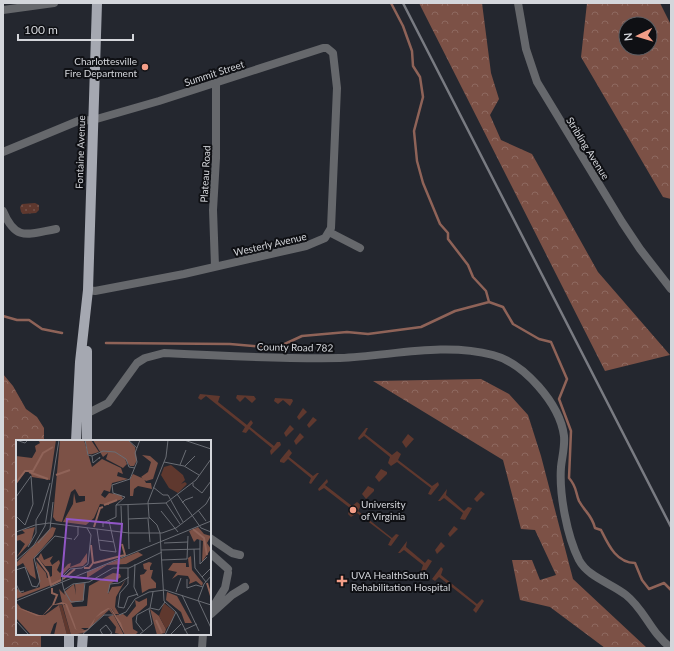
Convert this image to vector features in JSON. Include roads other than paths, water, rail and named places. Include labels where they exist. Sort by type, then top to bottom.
[{"type":"main road","name":"Fontaine Avenue","points":[[76,440],[80,362],[88,290],[97,3]]},
{"type":"main road","name":"Fontaine Avenue","points":[[87,302],[87,440]]},
{"type":"main road","points":[[69,635],[69,648]]},
{"type":"main road","points":[[82,648],[83,635]]},
{"type":"street","points":[[3,10],[54,3]]},
{"type":"street","name":"Stribling Avenue","points":[[518,3],[526,49],[537,82],[622,222],[640,249],[671,289]]},
{"type":"street","name":"Summit Street","points":[[3,152],[78,121],[93,120],[216,83],[323,48],[331,50],[335,59],[337,88],[329,232]]},
{"type":"street","name":"Plateau Road","points":[[215,266],[213,217],[216,158],[216,83]]},
{"type":"street","points":[[3,211],[8,224],[12,229],[22,234],[56,229]]},
{"type":"street","points":[[329,232],[360,248]]},
{"type":"street","name":"Westerly Avenue","points":[[88,290],[95,291],[147,281],[306,246],[320,241],[329,232]]},
{"type":"street","name":"County Road 782","points":[[88,413],[108,403],[137,363],[145,358],[164,353],[337,358],[407,351],[463,350],[493,355],[505,359],[522,369],[542,391],[561,427],[564,441],[561,468],[563,496],[570,534],[580,561],[591,573],[627,595],[659,638],[671,648]]},
{"type":"street","points":[[211,539],[232,553],[240,555]]},
{"type":"street","points":[[211,554],[228,571],[224,588],[211,612]]},
{"type":"street","points":[[211,613],[232,595],[245,587]]},
{"type":"street","points":[[202,648],[203,635]]},
{"type":"waterway","points":[[391,3],[403,26],[412,51],[413,66],[420,77],[423,97],[414,131],[417,161],[423,183],[440,224],[448,233],[448,239],[468,265],[473,277],[486,291],[489,302]]},
{"type":"waterway","points":[[106,343],[230,344],[276,348],[302,336],[347,332],[368,334],[421,327],[455,311],[489,302],[503,307],[513,324],[539,339],[551,342],[567,379],[559,399],[571,431],[569,478],[575,487],[579,501],[590,517],[595,528],[601,530],[610,547],[618,556],[623,560],[635,563],[642,580],[649,589],[664,583],[671,590]]},
{"type":"waterway","points":[[3,316],[17,320],[29,320],[42,329],[62,333]]},
{"type":"railway","points":[[403,3],[671,527]]},
{"type":"place","name":"Charlottesville Fire Department","points":[[145,67]]},
{"type":"place","name":"University of Virginia","points":[[353,510]]},
{"type":"place","name":"UVA HealthSouth Rehabilitation Hospital","points":[[342,581]]}]
